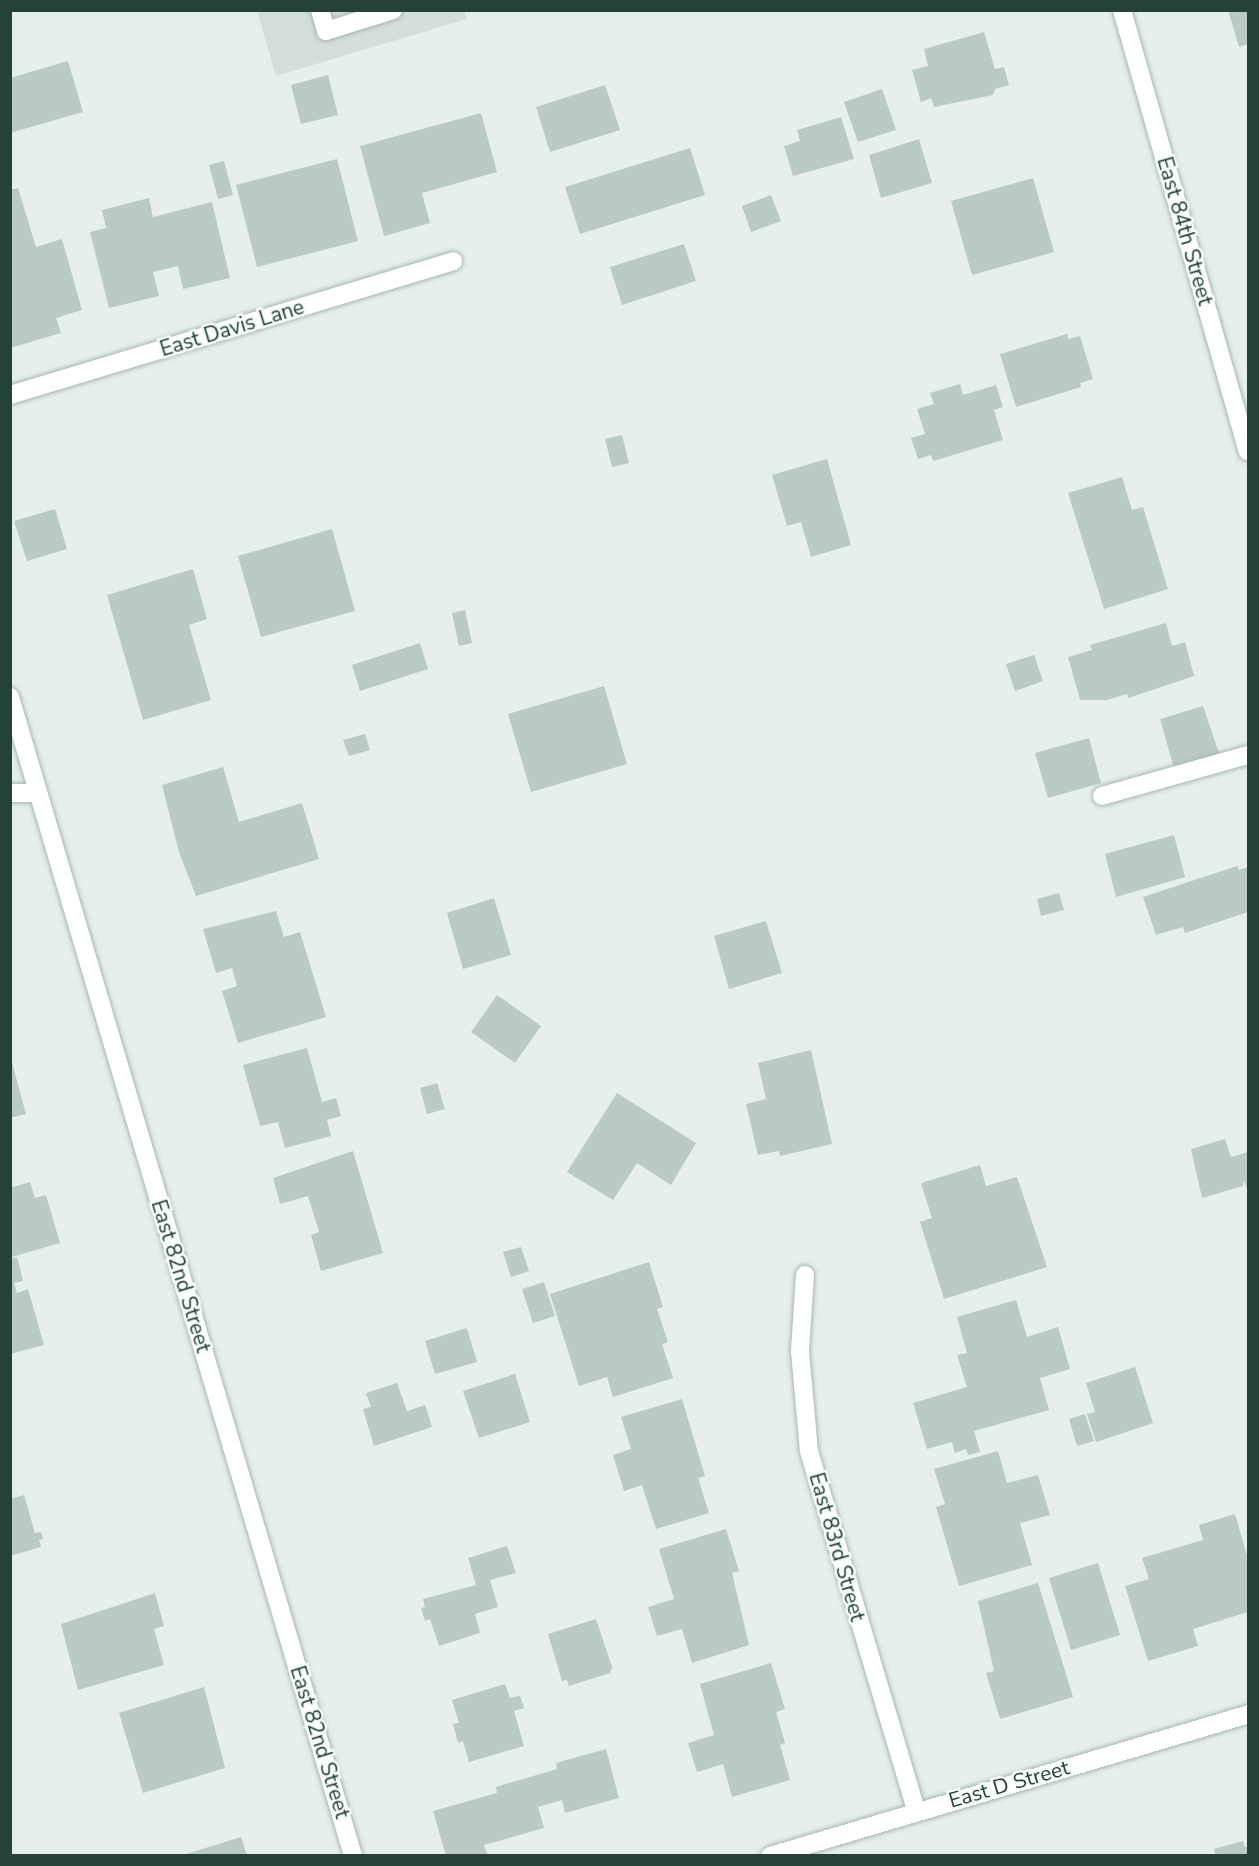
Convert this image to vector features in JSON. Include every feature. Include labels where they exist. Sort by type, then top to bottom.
[{"type":"street","points":[[320,10],[326,31],[393,10]]},
{"type":"street","name":"East 84th Street","points":[[1122,10],[1243,415],[1248,452]]},
{"type":"street","name":"East Davis Lane","points":[[10,395],[453,261]]},
{"type":"street","name":"East 82nd Street","points":[[10,697],[353,1856]]},
{"type":"street","points":[[1102,796],[1248,755]]},
{"type":"street","points":[[10,793],[38,793]]},
{"type":"street","name":"East 83rd Street","points":[[806,1275],[800,1351],[809,1451],[916,1811]]},
{"type":"street","name":"East D Street","points":[[770,1856],[1248,1714]]},
{"type":"shaded area","points":[[464,10],[467,19],[276,76],[257,11]]},
{"type":"building","points":[[1228,10],[1248,10],[1248,44],[1239,47]]},
{"type":"building","points":[[984,32],[995,69],[1004,67],[1009,85],[995,89],[993,95],[934,107],[931,98],[921,102],[912,70],[928,66],[924,49]]},
{"type":"building","points":[[68,61],[83,112],[10,133],[10,78]]},
{"type":"building","points":[[328,75],[338,115],[301,124],[291,85]]},
{"type":"building","points":[[605,85],[620,130],[550,152],[536,107]]},
{"type":"building","points":[[882,89],[896,130],[858,142],[844,102]]},
{"type":"building","points":[[481,113],[497,172],[422,193],[430,223],[384,236],[360,146]]},
{"type":"building","points":[[841,117],[854,159],[793,176],[784,146],[800,141],[797,130]]},
{"type":"building","points":[[919,139],[932,183],[881,198],[869,155]]},
{"type":"building","points":[[690,148],[705,195],[580,234],[565,187]]},
{"type":"building","points":[[337,159],[358,241],[257,267],[236,185]]},
{"type":"building","points":[[224,161],[233,195],[218,199],[209,165]]},
{"type":"building","points":[[1033,178],[1054,252],[972,275],[951,201]]},
{"type":"building","points":[[18,188],[36,247],[62,239],[82,310],[56,318],[61,333],[10,348],[10,190]]},
{"type":"building","points":[[771,195],[781,221],[751,232],[742,206]]},
{"type":"building","points":[[149,198],[153,217],[212,202],[230,278],[183,289],[178,266],[153,272],[159,296],[109,308],[90,232],[106,228],[102,210]]},
{"type":"building","points":[[684,244],[696,281],[622,305],[610,267]]},
{"type":"building","points":[[1067,334],[1068,339],[1080,336],[1093,379],[1080,383],[1081,387],[1016,407],[1000,354]]},
{"type":"building","points":[[960,384],[963,395],[996,385],[1003,407],[994,410],[1003,440],[933,461],[931,455],[918,459],[911,438],[925,434],[917,409],[934,404],[930,393]]},
{"type":"building","points":[[622,435],[629,463],[612,467],[605,439]]},
{"type":"building","points":[[827,459],[851,545],[811,557],[801,522],[787,526],[772,475]]},
{"type":"building","points":[[1122,477],[1132,510],[1143,507],[1168,589],[1104,609],[1068,493]]},
{"type":"building","points":[[55,509],[67,549],[27,561],[14,521]]},
{"type":"building","points":[[332,529],[355,611],[261,637],[238,556]]},
{"type":"building","points":[[193,569],[207,619],[189,625],[211,700],[143,720],[107,595]]},
{"type":"building","points":[[465,610],[472,643],[459,646],[452,613]]},
{"type":"building","points":[[1166,623],[1172,646],[1185,642],[1194,676],[1128,698],[1127,694],[1107,700],[1080,700],[1068,657],[1092,650],[1090,645]]},
{"type":"building","points":[[420,643],[428,669],[360,691],[352,665]]},
{"type":"building","points":[[1034,655],[1043,681],[1015,691],[1006,664]]},
{"type":"building","points":[[604,686],[627,764],[531,792],[508,714]]},
{"type":"building","points":[[1203,706],[1219,753],[1174,768],[1160,719]]},
{"type":"building","points":[[365,734],[370,750],[349,756],[343,740]]},
{"type":"building","points":[[1089,738],[1101,783],[1048,798],[1035,753]]},
{"type":"building","points":[[223,767],[239,822],[302,803],[319,859],[196,896],[179,852],[162,785]]},
{"type":"building","points":[[1174,835],[1185,877],[1116,897],[1105,854]]},
{"type":"building","points":[[1237,866],[1239,870],[1248,867],[1248,912],[1185,933],[1183,927],[1156,935],[1143,897]]},
{"type":"building","points":[[1059,893],[1064,910],[1041,916],[1037,899]]},
{"type":"building","points":[[494,898],[511,955],[463,969],[447,913]]},
{"type":"building","points":[[276,911],[284,937],[300,932],[326,1017],[238,1043],[222,991],[237,986],[232,968],[216,973],[203,929]]},
{"type":"building","points":[[766,921],[782,973],[729,989],[714,936]]},
{"type":"building","points":[[497,995],[541,1026],[515,1063],[471,1032]]},
{"type":"building","points":[[307,1048],[322,1102],[336,1098],[341,1116],[327,1120],[331,1136],[285,1148],[278,1122],[260,1126],[243,1065]]},
{"type":"building","points":[[811,1050],[832,1144],[780,1156],[779,1151],[758,1155],[746,1104],[766,1099],[758,1063]]},
{"type":"building","points":[[10,1055],[26,1114],[10,1118]]},
{"type":"building","points":[[437,1083],[445,1109],[427,1114],[420,1088]]},
{"type":"building","points":[[617,1093],[696,1143],[671,1185],[637,1163],[613,1200],[567,1172]]},
{"type":"building","points":[[1225,1139],[1231,1157],[1248,1152],[1248,1193],[1244,1180],[1243,1186],[1202,1198],[1191,1149]]},
{"type":"building","points":[[353,1151],[383,1253],[321,1271],[311,1235],[319,1232],[308,1196],[280,1204],[273,1178]]},
{"type":"building","points":[[980,1165],[986,1186],[1017,1177],[1047,1267],[944,1299],[920,1222],[932,1218],[921,1183]]},
{"type":"building","points":[[30,1182],[35,1198],[46,1195],[60,1243],[12,1257],[10,1188]]},
{"type":"building","points":[[521,1247],[529,1271],[511,1277],[503,1252]]},
{"type":"building","points":[[17,1257],[23,1281],[14,1283],[17,1293],[28,1289],[44,1345],[10,1354],[10,1259]]},
{"type":"building","points":[[649,1262],[663,1307],[657,1309],[668,1342],[662,1344],[673,1378],[613,1397],[607,1377],[579,1386],[550,1294]]},
{"type":"building","points":[[544,1282],[555,1316],[533,1323],[522,1289]]},
{"type":"building","points":[[1016,1300],[1027,1337],[1058,1327],[1070,1369],[1040,1378],[1049,1410],[974,1431],[980,1452],[968,1455],[966,1449],[955,1453],[952,1442],[927,1449],[913,1403],[967,1387],[957,1355],[967,1353],[957,1317]]},
{"type":"building","points":[[467,1328],[477,1362],[435,1374],[425,1341]]},
{"type":"building","points":[[1135,1367],[1153,1423],[1096,1442],[1087,1414],[1095,1412],[1086,1383]]},
{"type":"building","points":[[515,1374],[530,1422],[479,1438],[463,1391]]},
{"type":"building","points":[[397,1383],[407,1411],[425,1405],[432,1427],[374,1446],[363,1409],[371,1407],[366,1393]]},
{"type":"building","points":[[682,1399],[705,1476],[698,1478],[709,1513],[656,1529],[642,1485],[624,1491],[613,1455],[631,1449],[621,1417]]},
{"type":"building","points":[[1085,1414],[1094,1441],[1077,1446],[1069,1419]]},
{"type":"building","points":[[998,1451],[1007,1483],[1038,1475],[1050,1515],[1020,1523],[1032,1565],[959,1586],[936,1507],[945,1504],[934,1469]]},
{"type":"building","points":[[24,1495],[35,1533],[41,1532],[43,1539],[39,1540],[41,1547],[10,1556],[10,1499]]},
{"type":"building","points":[[1235,1514],[1248,1559],[1248,1612],[1193,1629],[1198,1646],[1148,1661],[1125,1586],[1149,1579],[1142,1558],[1203,1540],[1199,1525]]},
{"type":"building","points":[[726,1529],[739,1571],[732,1573],[749,1645],[692,1663],[682,1629],[657,1636],[648,1607],[674,1599],[659,1549]]},
{"type":"building","points":[[507,1546],[516,1573],[490,1580],[498,1607],[475,1614],[480,1633],[439,1646],[430,1619],[425,1621],[421,1608],[425,1607],[423,1599],[476,1585],[468,1558]]},
{"type":"building","points":[[1098,1563],[1120,1635],[1071,1650],[1049,1578]]},
{"type":"building","points":[[1038,1583],[1073,1697],[1000,1719],[986,1673],[994,1671],[978,1601]]},
{"type":"building","points":[[155,1593],[164,1626],[154,1629],[164,1665],[78,1690],[61,1624]]},
{"type":"building","points":[[596,1619],[612,1667],[610,1673],[569,1686],[567,1680],[562,1681],[548,1634]]},
{"type":"building","points":[[771,1663],[785,1709],[776,1712],[785,1743],[780,1745],[790,1780],[732,1797],[723,1764],[697,1772],[688,1743],[714,1735],[700,1684]]},
{"type":"building","points":[[505,1684],[510,1698],[520,1696],[524,1708],[514,1711],[524,1746],[469,1762],[463,1741],[458,1743],[453,1724],[459,1723],[452,1700]]},
{"type":"building","points":[[204,1687],[225,1768],[143,1793],[119,1713]]},
{"type":"building","points":[[606,1749],[619,1798],[565,1813],[562,1800],[538,1807],[544,1828],[484,1845],[488,1856],[446,1856],[433,1811],[497,1793],[496,1787],[557,1769],[556,1763]]},
{"type":"building","points":[[241,1837],[247,1856],[183,1856],[183,1855]]},
{"type":"building","points":[[1243,1841],[1245,1847],[1248,1846],[1248,1856],[1216,1856],[1214,1849]]}]
